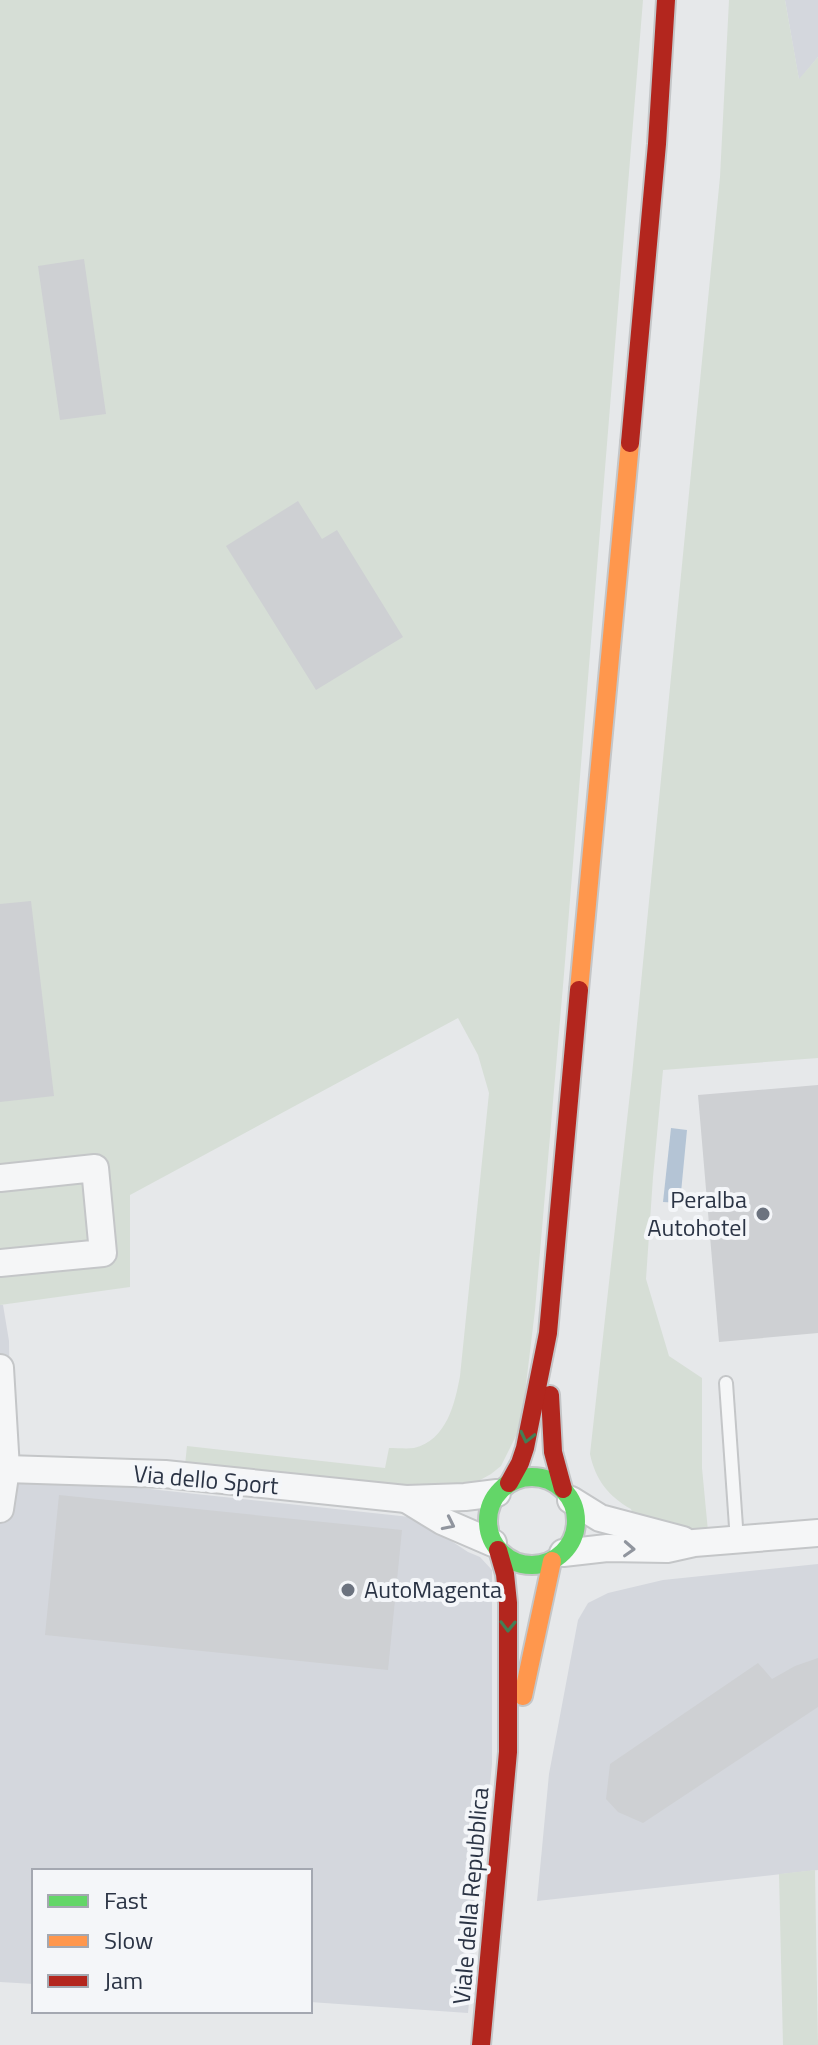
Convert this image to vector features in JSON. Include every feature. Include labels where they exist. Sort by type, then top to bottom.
[{"type":"street","points":[[666,0],[653,192],[548,1333],[529,1435],[520,1463],[491,1505],[487,1517],[496,1546],[509,1559],[523,1565],[537,1565],[557,1557],[607,1548],[667,1549],[694,1543],[818,1533]]},
{"type":"street","points":[[0,1178],[95,1168],[103,1253],[0,1263]]},
{"type":"street","points":[[548,1333],[551,1436],[555,1462],[576,1514],[572,1542],[557,1557]]},
{"type":"street","points":[[0,1368],[6,1469],[0,1509]]},
{"type":"street","name":"Via dello Sport","points":[[6,1469],[165,1474],[406,1499],[465,1497],[503,1488]]},
{"type":"street","points":[[503,1488],[522,1478],[537,1477],[551,1481],[600,1518],[694,1543]]},
{"type":"street","name":"Via dello Sport","points":[[406,1499],[442,1521],[496,1546]]},
{"type":"street","name":"Viale della Repubblica","points":[[481,2045],[508,1752],[508,1603],[505,1574],[496,1546]]},
{"type":"street","name":"Viale della Repubblica","points":[[508,1752],[557,1557]]},
{"type":"lane","points":[[726,1383],[737,1541]]},
{"type":"shaded area","points":[[0,0],[643,0],[535,1310],[521,1426],[501,1466],[473,1484],[440,1489],[185,1465],[187,1446],[385,1468],[389,1448],[414,1448],[425,1444],[442,1429],[452,1409],[460,1376],[489,1093],[478,1055],[458,1018],[130,1195],[130,1287],[0,1305]]},
{"type":"shaded area","points":[[729,0],[785,0],[799,79],[818,57],[818,1058],[663,1070],[646,1279],[669,1356],[702,1378],[702,1468],[708,1531],[694,1532],[635,1521],[631,1509],[604,1486],[590,1454],[632,1075],[720,177]]},
{"type":"shaded area","points":[[785,0],[818,0],[818,57],[799,80]]},
{"type":"shaded area","points":[[0,1305],[3,1305],[9,1341],[11,1474],[410,1517],[480,1557],[492,1570],[492,1764],[468,2013],[312,2002],[312,1869],[32,1869],[32,1984],[0,1982]]},
{"type":"shaded area","points":[[818,1564],[818,1870],[537,1901],[549,1774],[578,1620],[588,1603],[608,1593],[663,1580]]},
{"type":"shaded area","points":[[815,1870],[818,2045],[783,2045],[779,1874]]},
{"type":"water","points":[[671,1128],[687,1130],[680,1203],[663,1202]]},
{"type":"building","points":[[84,259],[106,414],[60,420],[38,266]]},
{"type":"building","points":[[298,501],[322,539],[337,530],[403,637],[316,690],[226,546]]},
{"type":"building","points":[[31,901],[54,1096],[0,1102],[0,904]]},
{"type":"building","name":"Peralba Autohotel","points":[[818,1085],[818,1333],[719,1342],[698,1095]]},
{"type":"building","points":[[59,1495],[402,1530],[388,1670],[45,1635]]},
{"type":"building","points":[[818,1658],[818,1707],[643,1823],[618,1812],[606,1799],[610,1764],[758,1663],[772,1679]]},
{"type":"traffic: fast","points":[[532,1477],[557,1484],[569,1496],[576,1521],[569,1546],[557,1558],[532,1565],[507,1558],[495,1546],[488,1521],[495,1496],[507,1484],[532,1477]]},
{"type":"traffic: slow","points":[[579,990],[630,443]]},
{"type":"traffic: slow","points":[[523,1696],[552,1561]]},
{"type":"traffic: jam","points":[[630,443],[657,144],[666,0]]},
{"type":"traffic: jam","points":[[509,1483],[525,1448],[548,1333],[579,990]]},
{"type":"traffic: jam","points":[[550,1395],[553,1452],[563,1489]]},
{"type":"traffic: jam","points":[[481,2045],[508,1752],[508,1603],[505,1574],[498,1550]]},
{"type":"place","name":"Peralba Autohotel","points":[[763,1214]]},
{"type":"place","name":"AutoMagenta","points":[[348,1590]]}]
